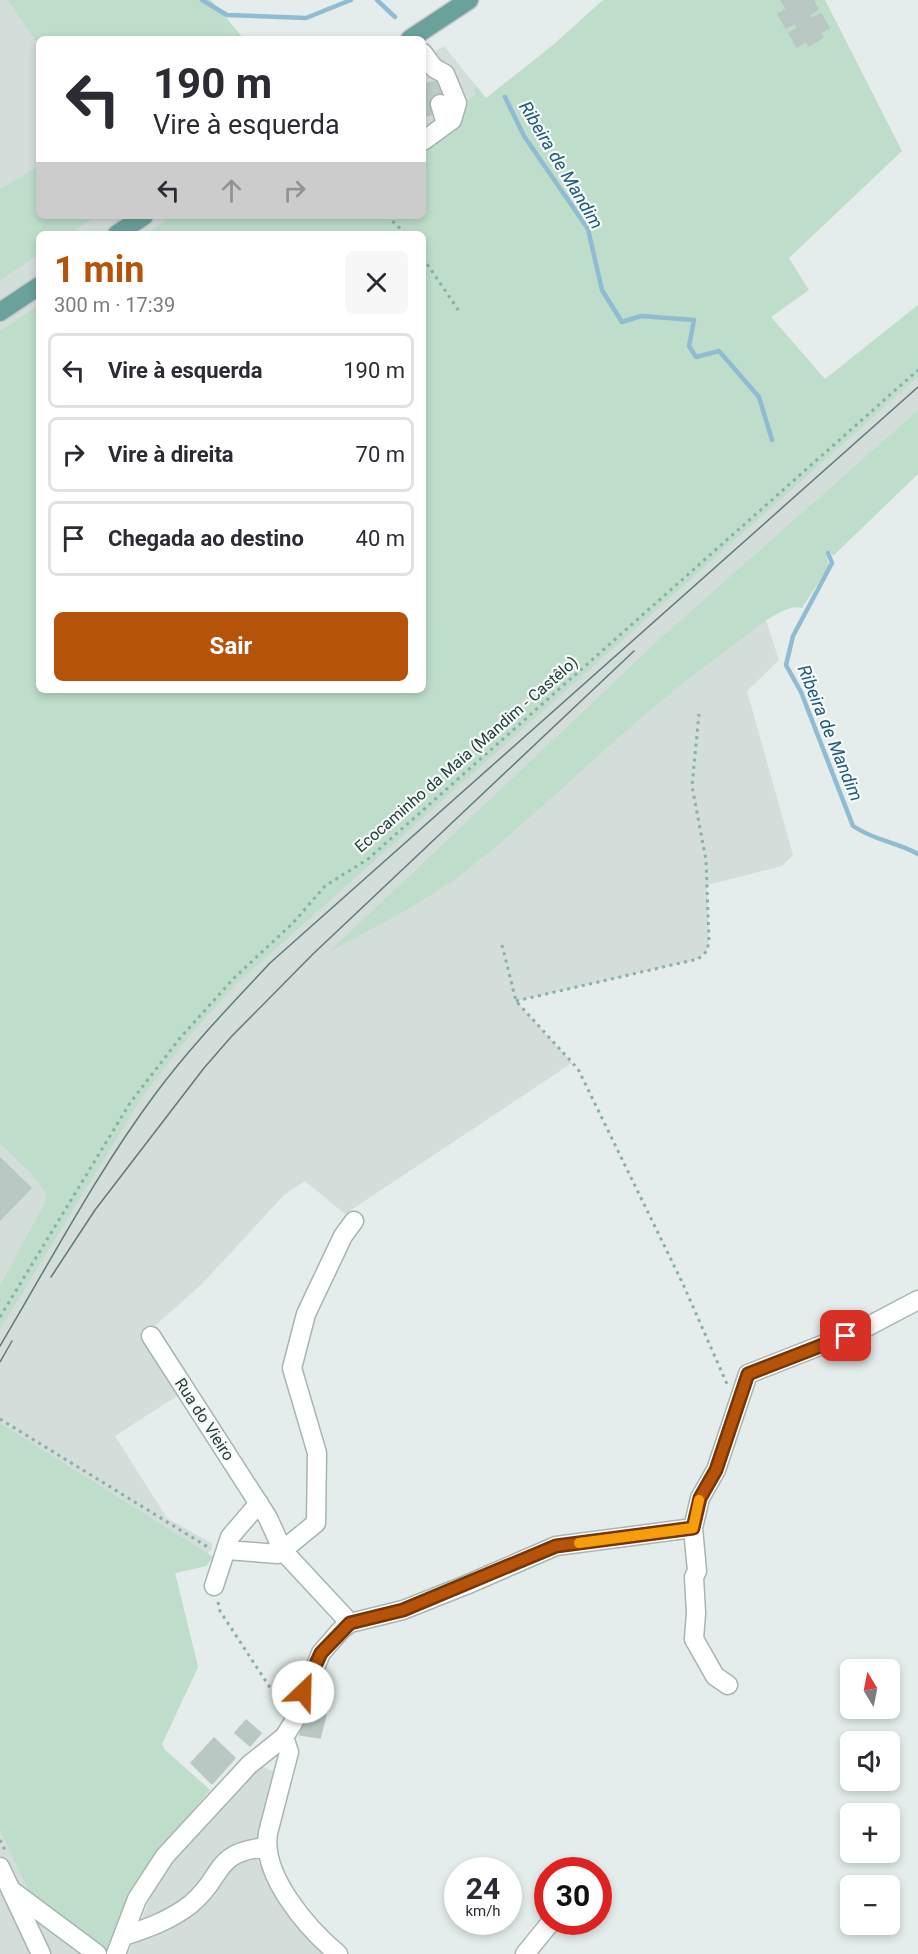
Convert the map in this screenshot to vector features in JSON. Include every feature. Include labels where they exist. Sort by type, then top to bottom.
[{"type":"main road","points":[[415,36],[469,0]]},
{"type":"main road","points":[[122,231],[140,219]]},
{"type":"main road","points":[[0,312],[36,288]]},
{"type":"street","points":[[426,139],[455,117],[457,103],[445,74],[429,68]]},
{"type":"street","points":[[440,104],[447,124]]},
{"type":"street","points":[[227,1550],[278,1554],[316,1523],[317,1453],[292,1368],[306,1314],[343,1236],[354,1221]]},
{"type":"street","points":[[728,1685],[716,1676],[694,1639],[696,1613],[693,1577],[698,1571],[693,1528],[700,1498],[716,1470],[748,1374],[863,1329],[918,1300]]},
{"type":"street","name":"Rua do Vieiro","points":[[151,1336],[258,1503],[283,1551],[350,1623]]},
{"type":"street","points":[[214,1586],[230,1537],[258,1503]]},
{"type":"street","points":[[116,1954],[137,1899],[165,1856],[249,1765],[288,1730],[321,1653],[350,1623],[413,1606],[556,1546],[693,1528]]},
{"type":"street","points":[[288,1730],[289,1752],[266,1847],[269,1863],[300,1913],[338,1954]]},
{"type":"street","points":[[124,1936],[157,1925],[192,1903],[231,1854],[243,1849],[266,1847]]},
{"type":"street","points":[[0,1867],[41,1954]]},
{"type":"street","points":[[11,1890],[97,1954]]},
{"type":"street","points":[[525,1954],[540,1935]]},
{"type":"path","points":[[390,219],[403,231]]},
{"type":"path","points":[[426,262],[459,311]]},
{"type":"path","name":"Ecocaminho da Maia (Mandim - Castêlo)","points":[[0,1317],[130,1103],[180,1038],[234,978],[293,923],[325,886],[368,859],[918,370]]},
{"type":"path","points":[[516,1001],[698,959],[707,951],[709,941],[706,860],[692,786],[699,714]]},
{"type":"path","points":[[502,945],[516,1001],[578,1069],[683,1284],[725,1383],[742,1396]]},
{"type":"path","points":[[0,1419],[210,1549],[227,1550]]},
{"type":"path","points":[[214,1586],[220,1611],[288,1730]]},
{"type":"shaded area","points":[[0,0],[199,0],[51,36],[36,36],[36,219],[426,219],[738,536],[918,377],[918,410],[747,562],[779,660],[747,691],[793,855],[782,866],[707,885],[709,941],[707,951],[698,959],[516,1001],[572,1063],[345,1214],[305,1181],[284,1195],[202,1284],[141,1338],[177,1396],[115,1436],[167,1518],[213,1544],[208,1554],[213,1557],[206,1566],[175,1573],[198,1667],[162,1744],[165,1750],[210,1790],[164,1844],[140,1879],[107,1954],[0,1954]]},
{"type":"shaded area","points":[[444,46],[490,103],[426,148],[426,57]]},
{"type":"shaded area","points":[[262,1766],[276,1773],[258,1862],[326,1954],[128,1954],[160,1872]]},
{"type":"green space","points":[[8,0],[211,0],[241,36],[36,36],[36,42]]},
{"type":"green space","points":[[603,0],[825,0],[902,151],[789,258],[809,290],[771,317],[825,379],[918,305],[918,377],[236,984],[190,1035],[142,1097],[0,1329],[0,1286],[45,1203],[46,1193],[33,1175],[0,1143],[0,331],[36,307],[36,693],[426,693],[426,231],[150,231],[168,219],[426,219],[426,148],[457,125],[464,111],[465,102],[476,94],[474,89],[477,87],[486,98],[553,45]]},
{"type":"green space","points":[[36,168],[36,219],[92,219],[74,231],[36,231],[36,256],[0,280],[0,189]]},
{"type":"green space","points":[[918,410],[918,474],[833,556],[830,551],[826,555],[829,566],[802,608],[784,610],[774,616],[693,675],[459,876],[405,911],[329,952],[662,637]]},
{"type":"green space","points":[[0,1423],[213,1557],[206,1566],[175,1573],[198,1667],[162,1744],[165,1750],[210,1790],[164,1844],[140,1879],[108,1953],[32,1897],[0,1831]]},
{"type":"building","points":[[781,0],[813,0],[818,9],[809,15],[811,19],[821,14],[829,28],[820,33],[823,37],[809,46],[806,41],[797,47],[789,33],[798,28],[795,23],[786,28],[778,14],[787,9]]},
{"type":"building","points":[[439,80],[446,102],[436,113],[426,116],[426,83]]},
{"type":"building","points":[[0,1158],[31,1188],[0,1220]]},
{"type":"building","points":[[305,1711],[326,1715],[320,1738],[300,1735]]},
{"type":"building","points":[[246,1720],[261,1733],[250,1746],[235,1733]]},
{"type":"building","points":[[214,1738],[235,1758],[212,1784],[191,1763]]},
{"type":"waterway","name":"Ribeira de Mandim","points":[[202,0],[227,15],[306,18],[351,0]]},
{"type":"waterway","name":"Ribeira de Mandim","points":[[377,0],[395,17]]},
{"type":"waterway","name":"Ribeira de Mandim","points":[[505,97],[524,136],[588,229],[602,290],[622,322],[641,316],[694,320],[689,346],[696,357],[719,351],[759,397],[772,440]]},
{"type":"waterway","name":"Ribeira de Mandim","points":[[828,553],[832,563],[793,636],[786,665],[801,692],[853,826],[918,854]]},
{"type":"tunnel","points":[[433,82],[440,104]]},
{"type":"tram line","points":[[0,1346],[94,1186],[134,1123],[211,1026],[270,963],[918,387]]},
{"type":"tram line","points":[[51,1277],[95,1210],[204,1068],[231,1037],[313,954],[634,651]]},
{"type":"tram line","points":[[0,1362],[12,1341]]},
{"type":"slow traffic","points":[[579,1543],[693,1528],[699,1500]]},
{"type":"route","points":[[303,1692],[321,1653],[350,1623],[403,1610],[556,1546],[693,1528],[700,1498],[716,1470],[748,1374],[846,1336]]}]
